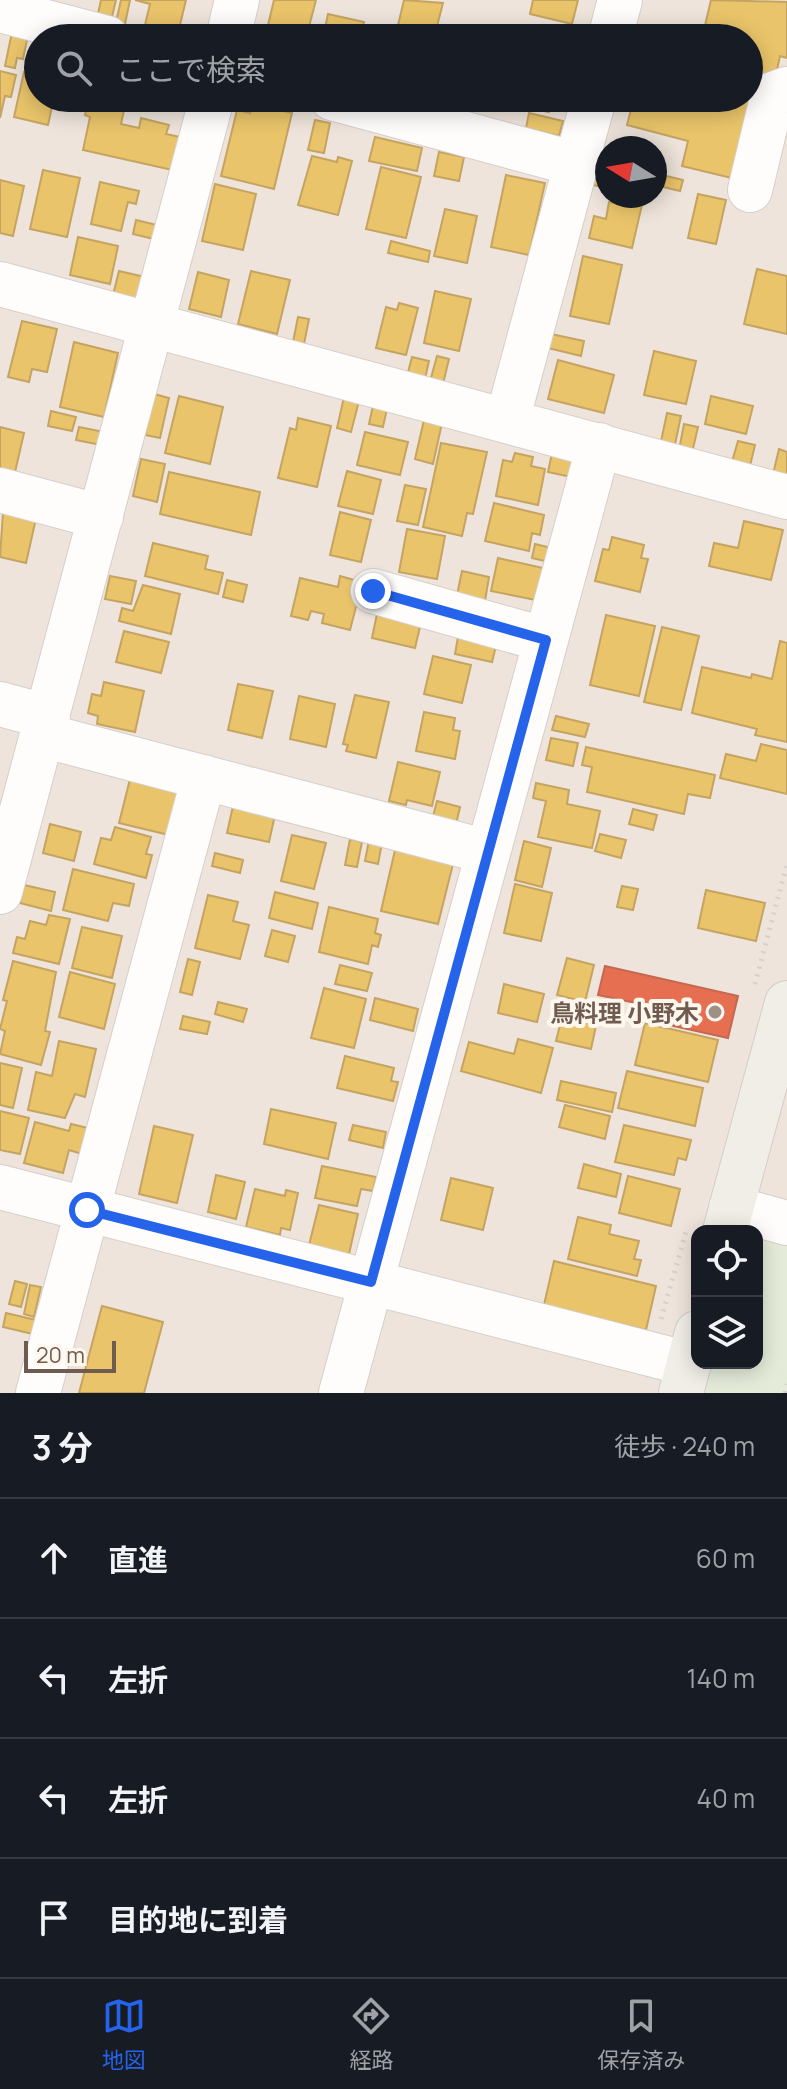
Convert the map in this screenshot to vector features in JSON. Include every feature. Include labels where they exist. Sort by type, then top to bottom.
[{"type":"main road","points":[[728,1220],[787,1003]]},
{"type":"street","points":[[231,24],[237,0]]},
{"type":"street","points":[[614,24],[620,0]]},
{"type":"street","points":[[0,10],[54,24]]},
{"type":"street","points":[[750,190],[773,94],[787,89]]},
{"type":"street","points":[[0,892],[208,112]]},
{"type":"street","points":[[384,112],[576,164]]},
{"type":"street","points":[[507,421],[590,112]]},
{"type":"street","points":[[0,284],[787,497]]},
{"type":"street","points":[[341,1393],[599,445]]},
{"type":"street","points":[[0,490],[101,517]]},
{"type":"street","points":[[373,591],[546,640]]},
{"type":"street","points":[[0,704],[45,726],[204,777],[488,852]]},
{"type":"street","points":[[38,1393],[204,777]]},
{"type":"street","points":[[0,1187],[689,1363]]},
{"type":"street","points":[[728,1220],[787,1223]]},
{"type":"path","points":[[785,1393],[787,1384]]},
{"type":"shaded area","points":[[0,0],[787,0],[787,1393],[0,1393]]},
{"type":"green space","points":[[787,1223],[787,1393],[681,1393],[694,1369],[763,1369],[763,1229]]},
{"type":"building: 住宅","points":[[101,0],[116,0],[111,21],[97,18]]},
{"type":"building: 住宅","points":[[121,0],[130,0],[125,24],[116,22]]},
{"type":"building: 住宅","points":[[135,0],[186,0],[180,24],[145,24],[150,4]]},
{"type":"building: 住宅","points":[[274,0],[316,0],[310,24],[268,24]]},
{"type":"building: 住宅","points":[[404,0],[443,3],[438,24],[398,24]]},
{"type":"building: 住宅","points":[[533,0],[578,0],[572,24],[530,14]]},
{"type":"building: 住宅","points":[[711,0],[787,2],[787,58],[780,56],[775,79],[763,76],[763,24],[705,24]]},
{"type":"building: 住宅","points":[[328,14],[364,22],[364,24],[326,24]]},
{"type":"building: 住宅","points":[[12,32],[24,34],[23,59],[17,58],[15,68],[5,66]]},
{"type":"building: 住宅","points":[[0,71],[16,75],[11,97],[5,96],[0,118]]},
{"type":"building: 住宅","points":[[24,72],[24,112],[51,112],[48,125],[14,117]]},
{"type":"building: 住宅","points":[[86,112],[124,112],[121,124],[139,128],[141,118],[169,125],[166,134],[185,138],[177,171],[83,150],[90,117]]},
{"type":"building: 住宅","points":[[237,112],[292,113],[274,189],[221,176]]},
{"type":"building: 住宅","points":[[630,112],[757,112],[740,180],[682,166],[688,141],[627,125]]},
{"type":"building: 住宅","points":[[529,113],[563,121],[559,136],[526,128]]},
{"type":"building: 住宅","points":[[315,120],[330,123],[324,153],[308,150]]},
{"type":"building: 住宅","points":[[375,137],[422,148],[417,171],[369,161]]},
{"type":"building: 住宅","points":[[439,152],[464,157],[459,181],[434,176]]},
{"type":"building: 住宅","points":[[312,156],[337,162],[338,157],[352,161],[338,215],[298,205]]},
{"type":"building: 住宅","points":[[381,167],[421,177],[406,238],[366,229]]},
{"type":"building: 住宅","points":[[43,170],[80,178],[67,237],[30,229]]},
{"type":"building: 住宅","points":[[506,175],[545,183],[529,255],[491,247]]},
{"type":"building: 住宅","points":[[667,176],[683,180],[680,191],[667,188]]},
{"type":"building: 住宅","points":[[0,180],[24,186],[13,236],[0,233]]},
{"type":"building: 住宅","points":[[100,182],[139,191],[136,204],[128,202],[121,231],[91,224]]},
{"type":"building: 住宅","points":[[215,184],[256,194],[243,250],[202,241]]},
{"type":"building: 住宅","points":[[698,194],[726,200],[716,244],[688,238]]},
{"type":"building: 住宅","points":[[608,208],[641,208],[632,248],[589,238],[594,216],[606,219]]},
{"type":"building: 住宅","points":[[445,209],[477,216],[467,263],[434,256]]},
{"type":"building: 住宅","points":[[136,220],[161,226],[158,240],[133,234]]},
{"type":"building: 住宅","points":[[78,237],[118,246],[110,284],[70,275]]},
{"type":"building: 住宅","points":[[391,241],[430,251],[428,262],[388,253]]},
{"type":"building: 住宅","points":[[583,256],[622,265],[609,324],[570,316]]},
{"type":"building: 住宅","points":[[757,269],[787,276],[787,334],[744,324]]},
{"type":"building: 住宅","points":[[119,271],[145,277],[138,305],[112,299]]},
{"type":"building: 住宅","points":[[251,271],[290,280],[277,334],[238,324]]},
{"type":"building: 住宅","points":[[198,272],[229,280],[221,317],[189,309]]},
{"type":"building: 住宅","points":[[435,291],[471,299],[459,351],[424,343]]},
{"type":"building: 住宅","points":[[399,303],[418,308],[406,355],[376,348],[386,307],[397,310]]},
{"type":"building: 住宅","points":[[298,317],[309,319],[304,344],[293,342]]},
{"type":"building: 住宅","points":[[22,321],[57,329],[47,372],[32,369],[29,382],[8,377]]},
{"type":"building: 住宅","points":[[551,334],[584,341],[581,356],[548,348]]},
{"type":"building: 住宅","points":[[74,342],[118,353],[104,417],[60,407]]},
{"type":"building: 住宅","points":[[654,351],[696,361],[686,404],[644,395]]},
{"type":"building: 住宅","points":[[437,356],[449,359],[442,388],[429,385]]},
{"type":"building: 住宅","points":[[412,357],[429,361],[424,383],[406,380]]},
{"type":"building: 住宅","points":[[558,360],[614,375],[604,413],[548,399]]},
{"type":"building: 住宅","points":[[154,394],[169,398],[160,438],[145,435]]},
{"type":"building: 住宅","points":[[179,396],[223,407],[210,464],[165,453]]},
{"type":"building: 住宅","points":[[711,396],[753,406],[746,434],[705,424]]},
{"type":"building: 住宅","points":[[344,397],[359,401],[351,432],[337,428]]},
{"type":"building: 住宅","points":[[374,401],[388,404],[383,427],[369,424]]},
{"type":"building: 住宅","points":[[51,411],[76,417],[72,431],[48,426]]},
{"type":"building: 住宅","points":[[667,413],[681,416],[674,449],[660,446]]},
{"type":"building: 住宅","points":[[298,418],[331,426],[317,487],[278,478],[290,428],[296,430]]},
{"type":"building: 住宅","points":[[424,420],[442,423],[433,464],[415,459]]},
{"type":"building: 住宅","points":[[684,424],[698,427],[692,453],[679,450]]},
{"type":"building: 住宅","points":[[0,427],[24,433],[13,481],[0,478]]},
{"type":"building: 住宅","points":[[79,427],[104,432],[101,445],[76,440]]},
{"type":"building: 住宅","points":[[365,432],[408,442],[400,475],[357,465]]},
{"type":"building: 住宅","points":[[738,441],[755,445],[749,470],[731,465]]},
{"type":"building: 住宅","points":[[441,443],[487,452],[473,514],[467,513],[462,536],[423,527]]},
{"type":"building: 住宅","points":[[779,449],[787,452],[787,482],[772,478]]},
{"type":"building: 住宅","points":[[515,453],[533,457],[531,466],[545,469],[538,505],[496,496],[503,460],[512,462]]},
{"type":"building: 住宅","points":[[552,453],[580,459],[576,478],[548,472]]},
{"type":"building: 住宅","points":[[141,459],[165,464],[157,502],[133,496]]},
{"type":"building: 住宅","points":[[347,471],[381,480],[373,514],[338,506]]},
{"type":"building: 住宅","points":[[169,472],[260,492],[251,535],[160,514]]},
{"type":"building: 住宅","points":[[405,485],[426,489],[418,525],[397,521]]},
{"type":"building: 住宅","points":[[494,503],[544,515],[540,535],[532,533],[529,551],[485,541]]},
{"type":"building: 住宅","points":[[340,512],[371,520],[361,562],[330,555]]},
{"type":"building: 住宅","points":[[3,513],[37,514],[26,563],[0,557]]},
{"type":"building: 住宅","points":[[744,521],[783,530],[771,580],[709,566],[714,543],[738,548]]},
{"type":"building: 住宅","points":[[407,529],[445,536],[437,579],[399,572]]},
{"type":"building: 住宅","points":[[612,537],[644,545],[641,558],[648,559],[640,592],[595,581],[603,549],[609,550]]},
{"type":"building: 住宅","points":[[153,543],[208,556],[205,569],[223,573],[218,594],[145,576]]},
{"type":"building: 住宅","points":[[535,544],[560,550],[557,564],[532,558]]},
{"type":"building: 住宅","points":[[498,558],[543,568],[536,600],[491,591]]},
{"type":"building: 住宅","points":[[462,571],[489,577],[485,601],[457,595]]},
{"type":"building: 住宅","points":[[110,576],[136,581],[131,604],[105,599]]},
{"type":"building: 住宅","points":[[340,576],[354,580],[352,590],[360,591],[350,630],[322,623],[324,614],[311,611],[308,620],[291,616],[300,578],[338,587]]},
{"type":"building: 住宅","points":[[227,580],[247,585],[243,602],[223,597]]},
{"type":"building: 住宅","points":[[143,585],[180,594],[171,634],[119,621],[122,608],[133,611]]},
{"type":"building: 住宅","points":[[379,604],[423,614],[415,648],[372,638]]},
{"type":"building: 住宅","points":[[606,615],[655,626],[639,696],[590,685]]},
{"type":"building: 住宅","points":[[662,627],[699,636],[681,710],[644,702]]},
{"type":"building: 住宅","points":[[124,631],[169,642],[161,673],[116,662]]},
{"type":"building: 住宅","points":[[458,637],[496,646],[492,662],[455,654]]},
{"type":"building: 住宅","points":[[780,641],[787,643],[787,742],[755,735],[757,729],[692,713],[702,667],[751,678],[752,674],[772,679]]},
{"type":"building: 住宅","points":[[433,656],[471,665],[462,703],[424,694]]},
{"type":"building: 住宅","points":[[104,682],[144,691],[135,732],[97,724],[98,716],[88,713],[92,694],[101,696]]},
{"type":"building: 住宅","points":[[238,684],[273,691],[262,738],[228,730]]},
{"type":"building: 住宅","points":[[355,695],[389,702],[376,758],[346,751],[348,745],[343,744]]},
{"type":"building: 住宅","points":[[299,696],[335,704],[326,747],[290,739]]},
{"type":"building: 住宅","points":[[424,712],[455,718],[453,730],[460,731],[455,759],[416,751]]},
{"type":"building: 住宅","points":[[556,716],[589,724],[585,737],[552,730]]},
{"type":"building: 住宅","points":[[551,738],[578,743],[573,766],[546,760]]},
{"type":"building: 住宅","points":[[761,744],[787,750],[787,794],[720,778],[726,754],[756,761]]},
{"type":"building: 住宅","points":[[586,747],[715,775],[710,798],[688,794],[684,814],[587,792],[592,767],[582,765]]},
{"type":"building: 住宅","points":[[398,762],[440,772],[432,806],[407,800],[406,805],[389,801]]},
{"type":"building: 住宅","points":[[130,779],[180,791],[169,835],[119,823]]},
{"type":"building: 住宅","points":[[536,783],[569,790],[567,804],[600,811],[592,848],[538,837],[546,801],[533,798]]},
{"type":"building: 住宅","points":[[437,801],[460,807],[455,829],[431,824]]},
{"type":"building: 住宅","points":[[233,806],[275,815],[269,842],[227,833]]},
{"type":"building: 住宅","points":[[633,809],[657,815],[653,830],[629,824]]},
{"type":"building: 住宅","points":[[50,824],[81,832],[74,861],[43,853]]},
{"type":"building: 住宅","points":[[115,827],[151,837],[146,854],[152,855],[146,878],[94,864],[101,838],[111,840]]},
{"type":"building: 住宅","points":[[600,834],[626,840],[621,858],[595,851]]},
{"type":"building: 住宅","points":[[292,835],[326,843],[314,889],[281,881]]},
{"type":"building: 住宅","points":[[350,839],[362,842],[357,867],[345,865]]},
{"type":"building: 住宅","points":[[369,840],[382,843],[378,864],[365,861]]},
{"type":"building: 住宅","points":[[524,841],[551,848],[542,887],[515,880]]},
{"type":"building: 住宅","points":[[395,850],[453,864],[438,924],[381,911]]},
{"type":"building: 住宅","points":[[215,853],[243,860],[240,873],[212,866]]},
{"type":"building: 住宅","points":[[73,869],[134,884],[129,906],[113,903],[108,921],[63,910]]},
{"type":"building: 住宅","points":[[515,884],[552,893],[541,941],[504,933]]},
{"type":"building: 住宅","points":[[24,885],[55,892],[51,911],[20,903]]},
{"type":"building: 住宅","points":[[622,886],[638,889],[633,910],[617,907]]},
{"type":"building: 住宅","points":[[706,890],[765,903],[756,941],[698,928]]},
{"type":"building: 住宅","points":[[275,892],[318,903],[312,929],[269,918]]},
{"type":"building: 住宅","points":[[208,895],[238,902],[233,921],[249,925],[240,959],[195,948]]},
{"type":"building: 住宅","points":[[329,907],[378,919],[375,933],[381,935],[378,947],[372,945],[368,964],[319,952]]},
{"type":"building: 住宅","points":[[49,915],[70,919],[59,964],[13,953],[17,937],[25,939],[30,921],[46,925]]},
{"type":"building: 住宅","points":[[82,927],[122,936],[112,978],[72,968]]},
{"type":"building: 住宅","points":[[272,930],[295,936],[288,962],[265,956]]},
{"type":"building: 住宅","points":[[567,958],[594,965],[585,1002],[557,995]]},
{"type":"building: 住宅","points":[[188,959],[200,962],[192,995],[180,992]]},
{"type":"building: 住宅","points":[[13,961],[56,972],[45,1031],[50,1032],[41,1065],[0,1054],[5,1031],[0,1029],[7,1001],[3,1000]]},
{"type":"building: 住宅","points":[[340,965],[372,973],[367,991],[335,984]]},
{"type":"building: 住宅","points":[[70,972],[115,984],[104,1029],[59,1017]]},
{"type":"building: 住宅","points":[[504,984],[544,994],[537,1022],[498,1013]]},
{"type":"building: 住宅","points":[[324,988],[366,999],[354,1048],[311,1038]]},
{"type":"building: 住宅","points":[[375,998],[418,1009],[413,1031],[370,1020]]},
{"type":"building: 住宅","points":[[218,1002],[247,1009],[243,1022],[215,1014]]},
{"type":"building: 住宅","points":[[563,1013],[597,1021],[591,1049],[556,1041]]},
{"type":"building: 住宅","points":[[183,1016],[210,1022],[207,1034],[180,1029]]},
{"type":"building: 住宅","points":[[645,1023],[718,1040],[708,1082],[635,1065]]},
{"type":"building: 住宅","points":[[518,1039],[553,1048],[541,1093],[461,1071],[469,1042],[514,1054]]},
{"type":"building: 住宅","points":[[59,1041],[96,1049],[85,1097],[75,1094],[65,1118],[28,1110],[36,1072],[52,1076]]},
{"type":"building: 住宅","points":[[345,1056],[394,1068],[391,1081],[398,1082],[393,1101],[337,1088]]},
{"type":"building: 住宅","points":[[0,1063],[22,1068],[13,1108],[0,1105]]},
{"type":"building: 住宅","points":[[627,1071],[703,1088],[695,1126],[618,1108]]},
{"type":"building: 住宅","points":[[561,1081],[616,1093],[612,1112],[557,1100]]},
{"type":"building: 住宅","points":[[565,1105],[610,1116],[605,1139],[559,1127]]},
{"type":"building: 住宅","points":[[271,1109],[336,1123],[328,1159],[264,1144]]},
{"type":"building: 住宅","points":[[0,1111],[29,1118],[20,1154],[0,1150]]},
{"type":"building: 住宅","points":[[35,1122],[69,1131],[71,1124],[88,1128],[82,1154],[69,1150],[63,1173],[24,1163]]},
{"type":"building: 住宅","points":[[353,1125],[386,1132],[383,1148],[349,1140]]},
{"type":"building: 住宅","points":[[624,1125],[691,1140],[686,1160],[678,1158],[674,1175],[615,1162]]},
{"type":"building: 住宅","points":[[154,1126],[193,1135],[177,1203],[139,1194]]},
{"type":"building: 住宅","points":[[584,1164],[621,1174],[616,1197],[578,1188]]},
{"type":"building: 住宅","points":[[322,1166],[376,1177],[373,1191],[361,1189],[357,1206],[315,1198]]},
{"type":"building: 住宅","points":[[216,1175],[245,1182],[236,1219],[208,1212]]},
{"type":"building: 住宅","points":[[628,1176],[680,1189],[671,1226],[619,1213]]},
{"type":"building: 住宅","points":[[451,1178],[493,1188],[483,1230],[441,1220]]},
{"type":"building: 住宅","points":[[255,1189],[285,1196],[286,1190],[298,1193],[290,1230],[281,1228],[280,1235],[246,1227]]},
{"type":"building: 住宅","points":[[319,1205],[358,1214],[349,1254],[309,1245]]},
{"type":"building: 住宅","points":[[578,1217],[611,1225],[609,1234],[639,1241],[634,1259],[641,1260],[637,1276],[568,1259]]},
{"type":"building: 住宅","points":[[554,1261],[656,1286],[646,1330],[544,1305]]},
{"type":"building: 住宅","points":[[15,1281],[27,1284],[21,1307],[9,1304]]},
{"type":"building: 住宅","points":[[30,1285],[41,1287],[34,1317],[24,1314]]},
{"type":"building: 住宅","points":[[102,1306],[163,1322],[144,1393],[79,1393]]},
{"type":"building: 住宅","points":[[6,1313],[36,1320],[33,1334],[3,1327]]},
{"type":"building: 商業","points":[[605,966],[738,996],[728,1038],[633,1017],[636,1003],[598,995]]},
{"type":"place","name":"鳥料理 小野木","points":[[715,1012]]},
{"type":"route","points":[[87,1210],[371,1282],[546,640],[373,591]]}]
